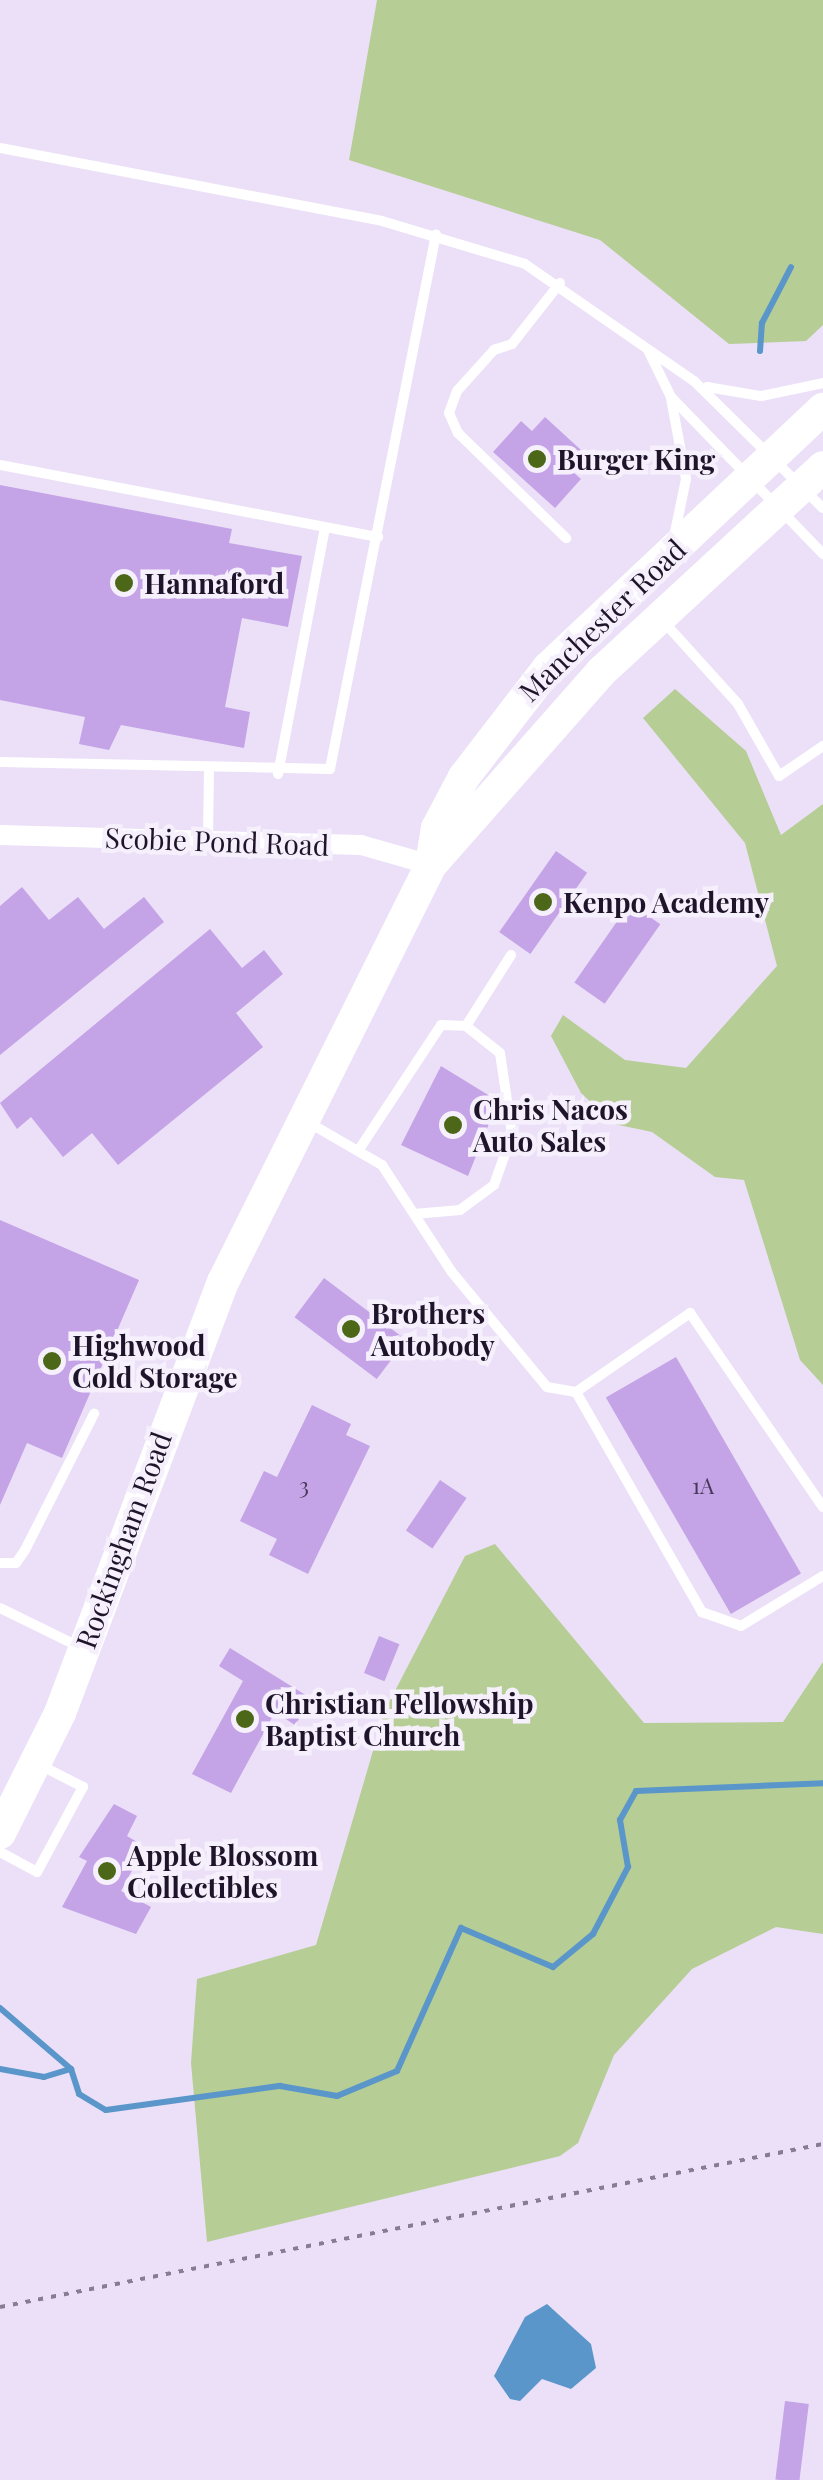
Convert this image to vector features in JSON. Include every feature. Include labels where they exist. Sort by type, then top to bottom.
[{"type":"main road","name":"Manchester Road","points":[[265,1189],[431,865],[447,807],[505,718],[656,566],[823,409]]},
{"type":"main road","name":"Manchester Road","points":[[431,865],[574,700],[778,509],[816,487]]},
{"type":"main road","name":"Rockingham Road","points":[[0,1833],[38,1764],[183,1374],[265,1189]]},
{"type":"street","name":"Scobie Pond Road","points":[[0,834],[376,846],[431,865]]},
{"type":"lane","points":[[0,148],[436,234],[560,284],[694,380],[738,396],[823,383]]},
{"type":"lane","points":[[0,762],[278,774],[322,773],[336,760],[436,234]]},
{"type":"lane","points":[[560,284],[512,344],[494,350],[457,391],[450,418],[566,538]]},
{"type":"lane","points":[[648,350],[671,396],[686,498],[656,566]]},
{"type":"lane","points":[[694,380],[759,468],[778,509],[823,554]]},
{"type":"lane","points":[[671,396],[759,468],[816,487]]},
{"type":"lane","points":[[0,464],[378,537]]},
{"type":"lane","points":[[278,774],[325,527]]},
{"type":"lane","points":[[660,618],[738,704],[779,776],[823,746]]},
{"type":"lane","points":[[208,840],[209,772]]},
{"type":"lane","points":[[466,1026],[511,955]]},
{"type":"lane","points":[[360,1148],[427,1037],[441,1024],[466,1026],[500,1053],[512,1111],[505,1162],[477,1202],[414,1214]]},
{"type":"lane","points":[[301,1118],[360,1148],[547,1386],[576,1392],[690,1314],[823,1507]]},
{"type":"lane","points":[[576,1392],[702,1612],[740,1626],[823,1576]]},
{"type":"lane","points":[[0,1564],[16,1563],[25,1550],[94,1414]]},
{"type":"lane","points":[[0,1608],[83,1648]]},
{"type":"lane","points":[[0,1852],[38,1872],[83,1788],[38,1764]]},
{"type":"path","points":[[0,2308],[823,2144]]},
{"type":"green space","points":[[377,0],[823,0],[823,325],[806,341],[729,344],[600,240],[349,160]]},
{"type":"green space","points":[[675,689],[746,751],[781,835],[823,804],[823,1385],[800,1360],[744,1180],[715,1177],[652,1132],[614,1124],[581,1093],[551,1036],[563,1015],[625,1060],[686,1068],[777,966],[745,843],[643,718]]},
{"type":"green space","points":[[495,1544],[644,1723],[783,1722],[823,1662],[823,1934],[776,1927],[692,1969],[614,2055],[578,2143],[560,2156],[207,2242],[191,2063],[197,1979],[316,1945],[385,1710],[465,1556]]},
{"type":"water","points":[[547,2304],[591,2344],[596,2368],[571,2389],[542,2379],[520,2401],[510,2399],[494,2376],[525,2317]]},
{"type":"building","name":"Burger King","points":[[545,417],[581,450],[566,466],[581,479],[555,508],[493,452],[521,421],[532,431]]},
{"type":"building","name":"Hannaford","points":[[0,485],[232,529],[229,543],[302,556],[288,627],[242,618],[225,707],[250,712],[244,748],[121,725],[109,750],[79,744],[85,717],[0,700]]},
{"type":"building","name":"Kenpo Academy","points":[[556,851],[587,873],[530,954],[499,932]]},
{"type":"building","points":[[22,887],[49,920],[78,897],[104,929],[144,897],[164,922],[0,1055],[0,906]]},
{"type":"building","points":[[630,903],[660,924],[605,1004],[574,982]]},
{"type":"building","points":[[210,929],[242,968],[264,950],[283,974],[236,1013],[263,1047],[118,1165],[92,1133],[63,1157],[31,1117],[17,1129],[0,1103]]},
{"type":"building","name":"Chris Nacos Auto Sales","points":[[441,1066],[498,1101],[468,1176],[401,1145]]},
{"type":"building","name":"Highwood Cold Storage","points":[[0,1220],[139,1280],[62,1458],[27,1443],[0,1505]]},
{"type":"building","name":"Brothers Autobody","points":[[324,1278],[406,1340],[377,1379],[295,1317]]},
{"type":"building","points":[[676,1357],[801,1574],[731,1614],[606,1398]]},
{"type":"building","points":[[312,1405],[351,1424],[346,1435],[370,1446],[308,1574],[269,1555],[277,1539],[240,1521],[264,1471],[277,1477]]},
{"type":"building","points":[[440,1480],[467,1498],[432,1548],[406,1531]]},
{"type":"building","points":[[379,1636],[399,1644],[384,1681],[364,1673]]},
{"type":"building","name":"Christian Fellowship Baptist Church","points":[[230,1648],[312,1699],[295,1725],[275,1712],[231,1793],[192,1774],[243,1681],[219,1666]]},
{"type":"building","name":"Apple Blossom Collectibles","points":[[114,1804],[137,1816],[127,1836],[137,1842],[128,1858],[136,1863],[121,1891],[151,1907],[136,1934],[62,1907],[87,1861],[79,1857]]},
{"type":"building","points":[[785,2401],[809,2404],[799,2480],[775,2479]]},
{"type":"waterway","points":[[760,351],[762,323],[791,267]]},
{"type":"waterway","points":[[0,2008],[71,2069],[79,2094],[106,2110],[280,2086],[337,2096],[397,2071],[461,1928],[553,1967],[593,1934],[628,1867],[620,1820],[636,1791],[823,1783]]},
{"type":"waterway","points":[[0,2069],[44,2077],[71,2069]]},
{"type":"place","name":"Burger King","points":[[537,459]]},
{"type":"place","name":"Hannaford","points":[[124,583]]},
{"type":"place","name":"Kenpo Academy","points":[[543,902]]},
{"type":"place","name":"Chris Nacos Auto Sales","points":[[453,1125]]},
{"type":"place","name":"Brothers Autobody","points":[[351,1329]]},
{"type":"place","name":"Highwood Cold Storage","points":[[52,1361]]},
{"type":"place","name":"Christian Fellowship Baptist Church","points":[[245,1719]]},
{"type":"place","name":"Apple Blossom Collectibles","points":[[107,1871]]}]
